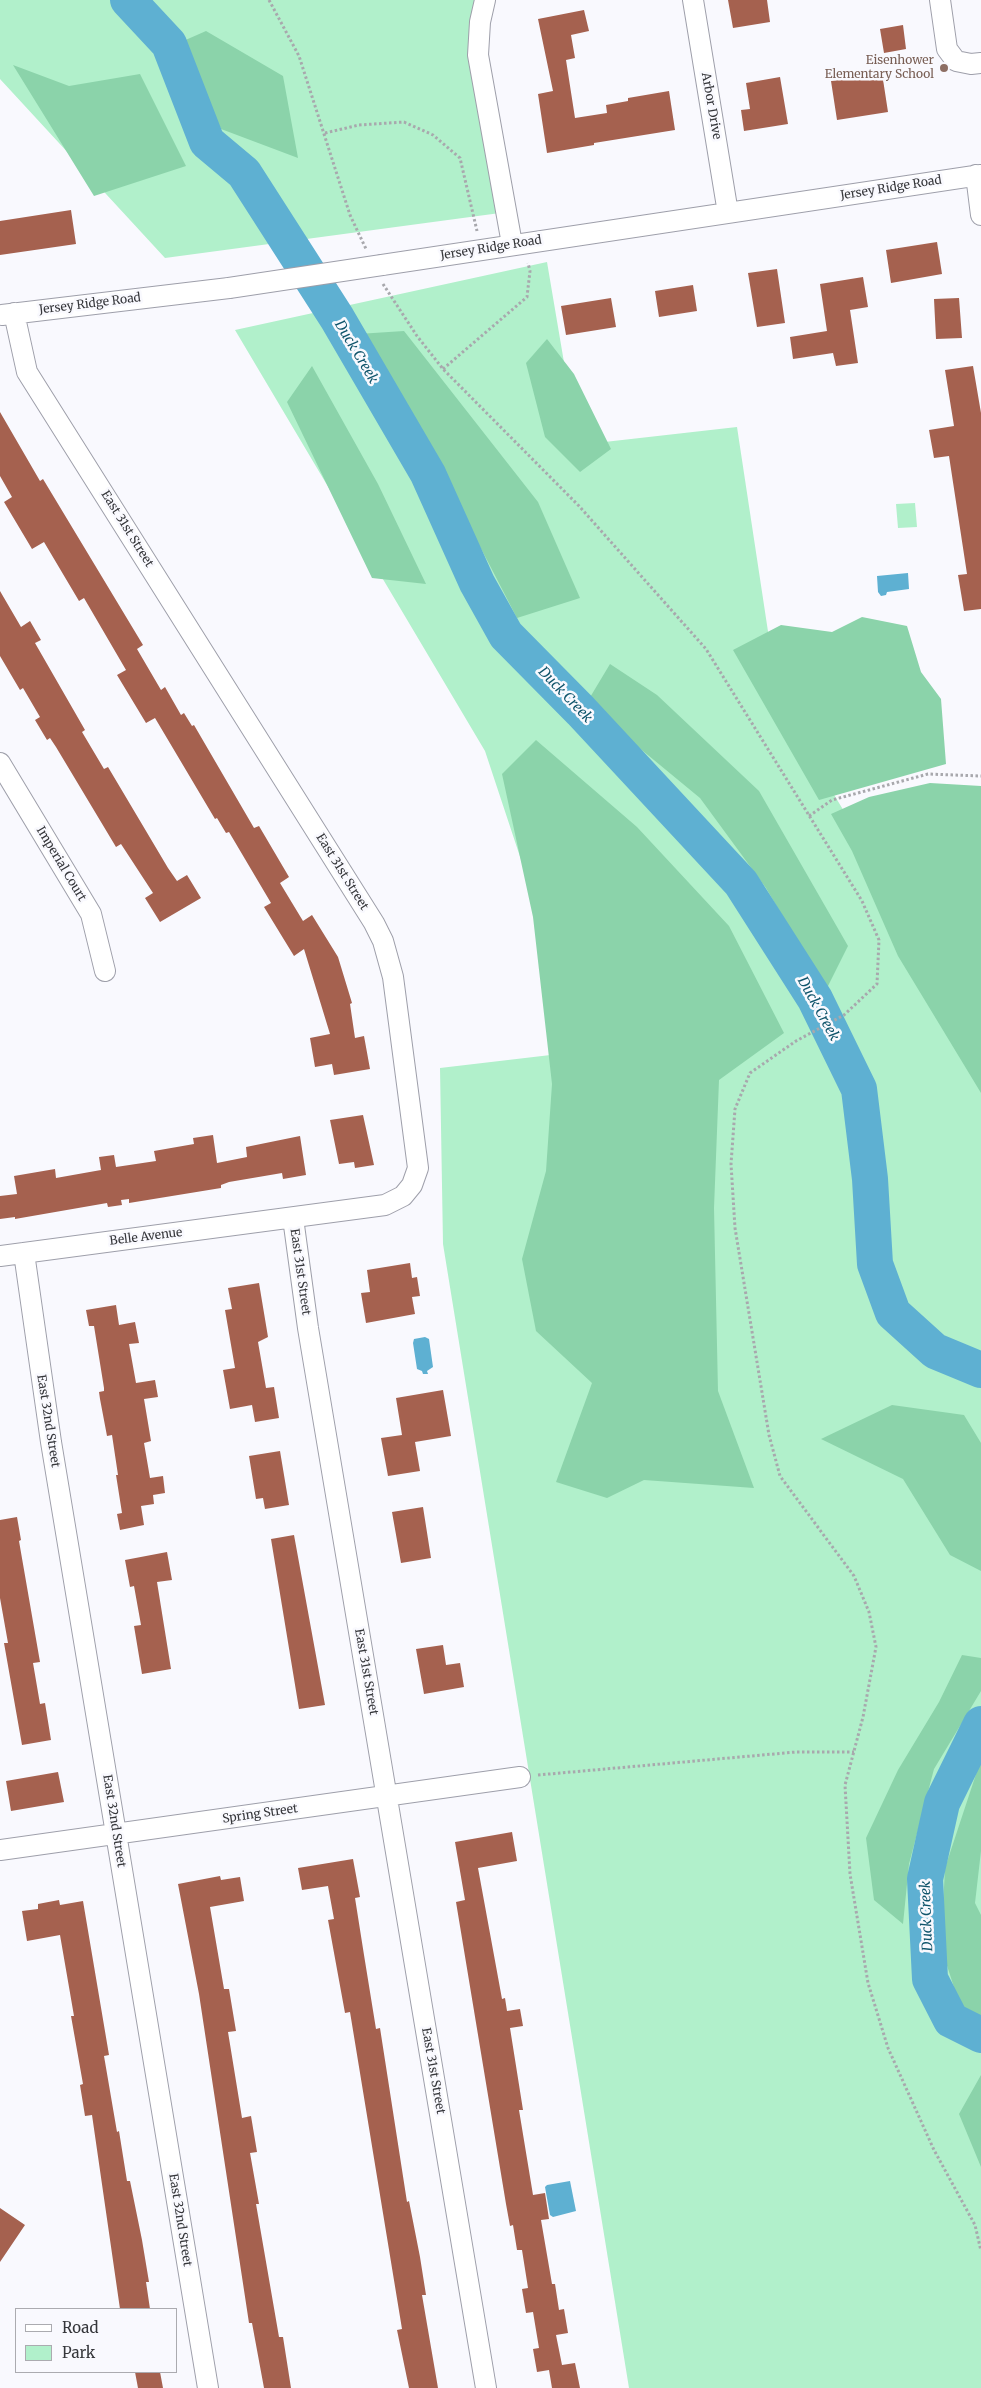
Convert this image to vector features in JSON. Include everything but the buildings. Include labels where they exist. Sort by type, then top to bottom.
[{"type":"street","points":[[486,0],[480,22],[478,54],[517,244]]},
{"type":"street","name":"Arbor Drive","points":[[693,0],[728,212]]},
{"type":"street","points":[[940,0],[947,49],[956,60],[971,64],[981,62]]},
{"type":"street","points":[[978,175],[981,215]]},
{"type":"street","name":"Jersey Ridge Road","points":[[7,314],[229,288],[382,273],[482,249],[978,175]]},
{"type":"street","name":"East 31st Street","points":[[7,314],[27,372],[374,923],[383,941],[393,977],[418,1168],[412,1185],[403,1196],[385,1205],[292,1218],[308,1328],[486,2388]]},
{"type":"street","name":"Imperial Court","points":[[0,763],[91,914],[105,971]]},
{"type":"street","name":"Belle Avenue","points":[[0,1256],[292,1218]]},
{"type":"street","name":"East 32nd Street","points":[[24,1253],[51,1442],[208,2388]]},
{"type":"street","name":"Spring Street","points":[[0,1850],[520,1777]]},
{"type":"path","points":[[268,0],[299,56],[350,215],[367,250]]},
{"type":"path","points":[[325,134],[359,125],[404,122],[433,135],[460,158],[482,249]]},
{"type":"path","points":[[443,369],[527,297],[530,271],[517,244]]},
{"type":"path","points":[[382,273],[417,336],[443,369],[579,506],[706,649],[862,901],[879,940],[877,984],[844,1015],[796,1041],[750,1073],[735,1109],[731,1164],[735,1228],[770,1435],[780,1476],[854,1576],[869,1612],[876,1647],[863,1717],[845,1785],[850,1874],[868,1983],[888,2048],[934,2150],[975,2225],[981,2251]]},
{"type":"path","points":[[810,816],[832,800],[928,774],[981,776]]},
{"type":"path","points":[[520,1777],[796,1752],[854,1752]]},
{"type":"green space","points":[[0,0],[479,0],[500,213],[165,258],[0,79]]},
{"type":"green space","points":[[206,31],[283,76],[298,158],[221,129],[181,42]]},
{"type":"green space","points":[[13,65],[69,86],[140,74],[186,166],[94,196]]},
{"type":"green space","points":[[547,262],[578,445],[737,427],[779,704],[856,831],[981,806],[981,2388],[629,2388],[443,1244],[440,1068],[559,1054],[538,911],[485,751],[235,330]]},
{"type":"green space","points":[[404,331],[538,502],[580,598],[517,618],[456,500],[358,334]]},
{"type":"green space","points":[[547,339],[574,374],[611,449],[580,472],[545,437],[526,363]]},
{"type":"green space","points":[[312,366],[378,484],[426,584],[372,578],[287,402]]},
{"type":"green space","points":[[915,503],[917,527],[898,528],[896,504]]},
{"type":"green space","points":[[862,617],[907,626],[921,672],[941,699],[946,764],[819,800],[733,650],[781,625],[832,632]]},
{"type":"green space","points":[[610,664],[657,695],[759,791],[848,946],[826,990],[766,888],[700,798],[586,704]]},
{"type":"green space","points":[[536,740],[637,827],[729,926],[784,1033],[719,1080],[714,1208],[718,1391],[754,1488],[644,1480],[607,1498],[556,1482],[592,1383],[536,1331],[522,1259],[546,1171],[552,1084],[533,917],[502,774]]},
{"type":"green space","points":[[930,783],[981,786],[981,1093],[898,956],[852,851],[831,814],[869,797]]},
{"type":"green space","points":[[892,1405],[964,1415],[981,1443],[981,1571],[950,1555],[903,1479],[821,1439]]},
{"type":"green space","points":[[962,1655],[981,1658],[981,1691],[934,1769],[909,1864],[903,1924],[874,1900],[866,1838],[898,1770],[939,1702]]},
{"type":"green space","points":[[981,1759],[981,1851],[975,1903],[981,1915],[981,2017],[962,2012],[941,1947],[945,1868]]},
{"type":"green space","points":[[981,2075],[981,2167],[959,2114]]},
{"type":"water","points":[[908,573],[909,589],[887,592],[886,595],[881,596],[878,592],[877,576]]},
{"type":"water","points":[[425,1337],[429,1339],[433,1367],[427,1371],[428,1374],[423,1374],[422,1371],[417,1369],[413,1343],[414,1339]]},
{"type":"water","points":[[570,2181],[576,2211],[553,2217],[550,2215],[545,2187]]},
{"type":"waterway","name":"Duck Creek","points":[[128,0],[169,44],[207,142],[244,173],[337,318],[428,474],[477,583],[506,635],[581,711],[741,883],[815,999],[859,1089],[870,1179],[875,1264],[893,1313],[935,1351],[981,1370]]},
{"type":"waterway","name":"Duck Creek","points":[[981,1724],[942,1803],[925,1879],[930,1979],[951,2020],[981,2035]]},
{"type":"place","name":"Eisenhower Elementary School","points":[[944,68]]}]
